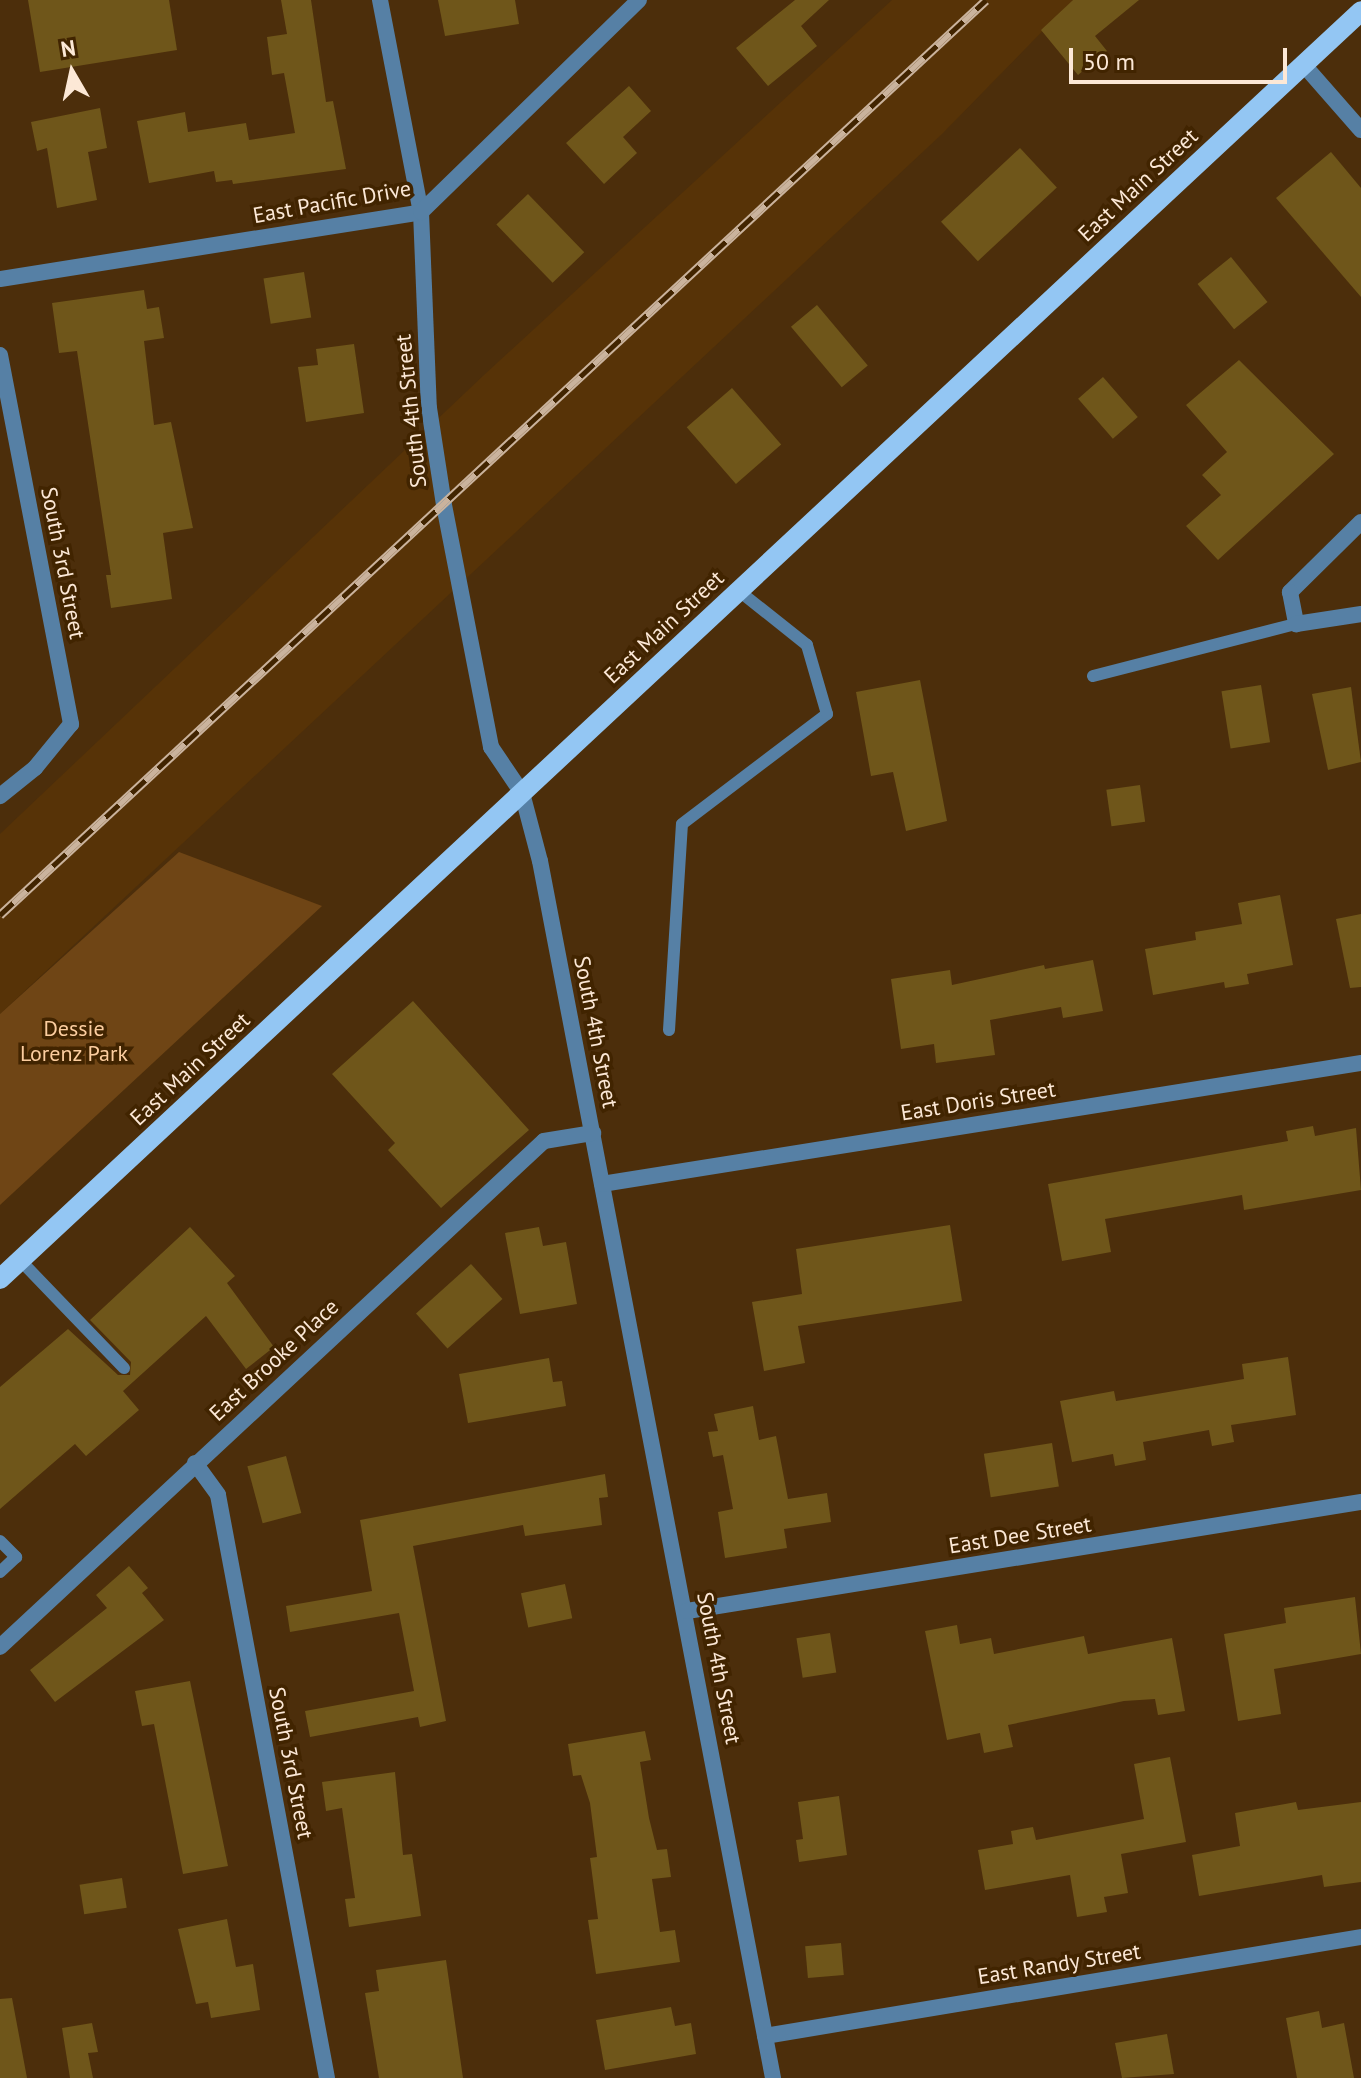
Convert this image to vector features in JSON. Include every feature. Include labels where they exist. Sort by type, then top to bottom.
[{"type":"main road","name":"East Main Street","points":[[0,1279],[1361,11]]},
{"type":"street","name":"South 4th Street","points":[[380,0],[421,212],[429,408],[444,505],[491,747],[522,793],[687,1611],[773,2078]]},
{"type":"street","name":"East Pacific Drive","points":[[0,279],[421,212],[636,1]]},
{"type":"street","points":[[1303,64],[1361,130]]},
{"type":"street","name":"South 3rd Street","points":[[0,355],[71,724],[35,768],[0,796]]},
{"type":"street","points":[[1361,522],[1290,592],[1296,624],[1361,614]]},
{"type":"street","name":"East Doris Street","points":[[602,1184],[1361,1063]]},
{"type":"street","name":"East Brooke Place","points":[[0,1647],[544,1141],[593,1133]]},
{"type":"street","name":"South 3rd Street","points":[[195,1463],[218,1495],[327,2078]]},
{"type":"street","name":"East Dee Street","points":[[687,1611],[1361,1502]]},
{"type":"street","name":"East Randy Street","points":[[765,2036],[1361,1937]]},
{"type":"lane","points":[[669,1030],[682,824],[827,714],[807,645],[739,591]]},
{"type":"lane","points":[[1093,676],[1296,624]]},
{"type":"lane","points":[[20,1260],[124,1368]]},
{"type":"lane","points":[[0,1541],[16,1557],[0,1572]]},
{"type":"shaded area","points":[[892,0],[1073,0],[942,134],[0,1014],[0,834],[484,375]]},
{"type":"green space","name":"Dessie Lorenz Park","points":[[179,852],[322,906],[0,1205],[0,1014]]},
{"type":"building","points":[[28,0],[169,0],[177,50],[40,72]]},
{"type":"building","points":[[281,0],[311,0],[326,102],[333,101],[346,169],[233,184],[232,180],[216,182],[214,171],[149,183],[137,121],[185,112],[188,132],[246,123],[249,140],[295,133],[284,73],[272,75],[267,37],[287,34]]},
{"type":"building","points":[[438,0],[515,0],[519,24],[445,36]]},
{"type":"building","points":[[795,0],[829,0],[801,26],[817,46],[768,86],[736,48]]},
{"type":"building","points":[[1073,0],[1139,0],[1095,36],[1107,51],[1078,75],[1041,30]]},
{"type":"building","points":[[629,86],[651,111],[623,137],[637,153],[604,184],[566,143]]},
{"type":"building","points":[[100,108],[107,148],[88,152],[97,200],[57,208],[47,148],[37,151],[31,122]]},
{"type":"building","points":[[1020,148],[1057,187],[978,261],[941,222]]},
{"type":"building","points":[[1331,152],[1361,188],[1361,297],[1276,198]]},
{"type":"building","points":[[528,194],[584,252],[553,283],[496,225]]},
{"type":"building","points":[[1231,257],[1268,302],[1234,329],[1198,284]]},
{"type":"building","points":[[304,272],[311,317],[271,324],[264,278]]},
{"type":"building","points":[[144,290],[147,309],[159,307],[164,338],[144,341],[154,425],[171,422],[193,528],[163,533],[172,599],[111,608],[106,575],[111,575],[77,351],[59,353],[52,303]]},
{"type":"building","points":[[817,305],[868,366],[842,387],[791,327]]},
{"type":"building","points":[[354,344],[364,413],[306,422],[298,367],[318,365],[316,349]]},
{"type":"building","points":[[1239,360],[1334,454],[1218,560],[1186,526],[1221,495],[1202,475],[1227,452],[1186,405]]},
{"type":"building","points":[[1103,377],[1138,417],[1113,439],[1078,399]]},
{"type":"building","points":[[732,388],[781,445],[736,484],[687,427]]},
{"type":"building","points":[[920,680],[947,821],[906,831],[893,772],[871,776],[856,692]]},
{"type":"building","points":[[1261,685],[1270,742],[1231,749],[1221,691]]},
{"type":"building","points":[[1351,687],[1361,762],[1328,770],[1312,694]]},
{"type":"building","points":[[1140,785],[1145,822],[1111,826],[1106,790]]},
{"type":"building","points":[[1280,895],[1293,965],[1247,974],[1249,984],[1225,988],[1224,982],[1153,995],[1145,949],[1196,940],[1195,932],[1242,924],[1238,903]]},
{"type":"building","points":[[1361,914],[1361,987],[1350,988],[1336,919]]},
{"type":"building","points":[[1093,960],[1103,1011],[1063,1018],[1061,1007],[990,1020],[995,1055],[936,1063],[934,1044],[901,1049],[891,979],[950,970],[952,985],[1044,965],[1045,969]]},
{"type":"building","points":[[413,1001],[529,1130],[441,1208],[388,1150],[395,1143],[332,1074]]},
{"type":"building","points":[[1313,1126],[1315,1136],[1356,1128],[1361,1190],[1244,1210],[1242,1195],[1105,1219],[1111,1252],[1062,1261],[1048,1184],[1288,1141],[1286,1131]]},
{"type":"building","points":[[950,1225],[962,1301],[798,1326],[805,1363],[764,1371],[752,1302],[802,1294],[796,1249]]},
{"type":"building","points":[[190,1227],[235,1276],[227,1283],[274,1347],[246,1369],[206,1316],[123,1391],[139,1410],[86,1456],[75,1444],[0,1509],[0,1387],[68,1329],[118,1375],[130,1375],[131,1362],[90,1320]]},
{"type":"building","points":[[539,1227],[543,1246],[566,1242],[577,1304],[520,1314],[505,1233]]},
{"type":"building","points":[[471,1264],[502,1299],[447,1348],[416,1314]]},
{"type":"building","points":[[1288,1357],[1296,1415],[1231,1425],[1234,1442],[1212,1446],[1209,1430],[1143,1442],[1146,1460],[1115,1466],[1113,1454],[1072,1462],[1060,1401],[1114,1391],[1116,1401],[1244,1379],[1242,1364]]},
{"type":"building","points":[[549,1358],[553,1382],[562,1381],[566,1406],[468,1423],[459,1374]]},
{"type":"building","points":[[753,1406],[759,1440],[776,1436],[788,1499],[827,1493],[831,1522],[784,1529],[787,1548],[725,1558],[718,1512],[733,1509],[723,1455],[713,1457],[708,1432],[718,1431],[714,1414]]},
{"type":"building","points":[[1052,1443],[1059,1486],[991,1497],[984,1454]]},
{"type":"building","points":[[286,1456],[301,1513],[263,1523],[247,1466]]},
{"type":"building","points":[[605,1474],[608,1497],[599,1498],[602,1525],[525,1536],[523,1525],[413,1546],[446,1721],[420,1727],[418,1717],[310,1737],[305,1711],[414,1691],[399,1613],[290,1632],[286,1606],[372,1591],[360,1520]]},
{"type":"building","points":[[129,1566],[148,1588],[142,1593],[164,1620],[55,1702],[30,1670],[107,1608],[96,1595]]},
{"type":"building","points":[[565,1584],[572,1618],[528,1628],[521,1593]]},
{"type":"building","points":[[1355,1597],[1361,1654],[1274,1669],[1281,1714],[1238,1721],[1224,1634],[1286,1623],[1284,1608]]},
{"type":"building","points":[[957,1625],[960,1644],[991,1638],[994,1654],[1084,1636],[1088,1654],[1172,1638],[1185,1711],[1158,1715],[1155,1699],[1124,1701],[1008,1725],[1013,1747],[984,1753],[980,1733],[947,1740],[925,1631]]},
{"type":"building","points":[[830,1633],[836,1673],[803,1678],[796,1638]]},
{"type":"building","points":[[190,1681],[228,1866],[183,1874],[154,1724],[142,1726],[135,1691]]},
{"type":"building","points":[[645,1731],[651,1760],[640,1762],[649,1818],[657,1850],[667,1849],[671,1877],[652,1879],[660,1932],[675,1930],[680,1962],[596,1974],[588,1920],[598,1919],[590,1858],[597,1857],[590,1803],[581,1775],[573,1776],[568,1744]]},
{"type":"building","points":[[1170,1757],[1186,1842],[1121,1854],[1128,1893],[1104,1897],[1107,1912],[1077,1917],[1070,1875],[985,1890],[978,1850],[1013,1844],[1011,1831],[1033,1827],[1036,1840],[1144,1819],[1134,1764]]},
{"type":"building","points":[[395,1772],[403,1855],[412,1854],[421,1916],[349,1927],[345,1899],[355,1898],[342,1808],[326,1811],[322,1782]]},
{"type":"building","points":[[839,1796],[847,1855],[799,1862],[796,1840],[803,1839],[798,1802]]},
{"type":"building","points":[[1296,1802],[1298,1810],[1361,1802],[1361,1882],[1324,1887],[1322,1875],[1199,1896],[1192,1855],[1240,1846],[1235,1813]]},
{"type":"building","points":[[122,1878],[127,1908],[84,1914],[80,1885]]},
{"type":"building","points":[[227,1919],[236,1967],[253,1964],[260,2010],[211,2018],[208,2002],[196,2004],[178,1929]]},
{"type":"building","points":[[841,1943],[844,1975],[808,1978],[805,1946]]},
{"type":"building","points":[[446,1960],[463,2078],[379,2078],[365,1993],[379,1991],[376,1970]]},
{"type":"building","points":[[12,1998],[27,2078],[0,2078],[0,1999]]},
{"type":"building","points":[[671,2007],[675,2026],[691,2023],[696,2054],[605,2070],[596,2020]]},
{"type":"building","points":[[1319,2011],[1322,2028],[1344,2023],[1354,2078],[1297,2078],[1286,2018]]},
{"type":"building","points":[[92,2023],[98,2052],[88,2053],[93,2078],[70,2078],[62,2028]]},
{"type":"building","points":[[1167,2034],[1174,2074],[1122,2078],[1115,2043]]},
{"type":"railway","points":[[0,915],[986,0]]}]
